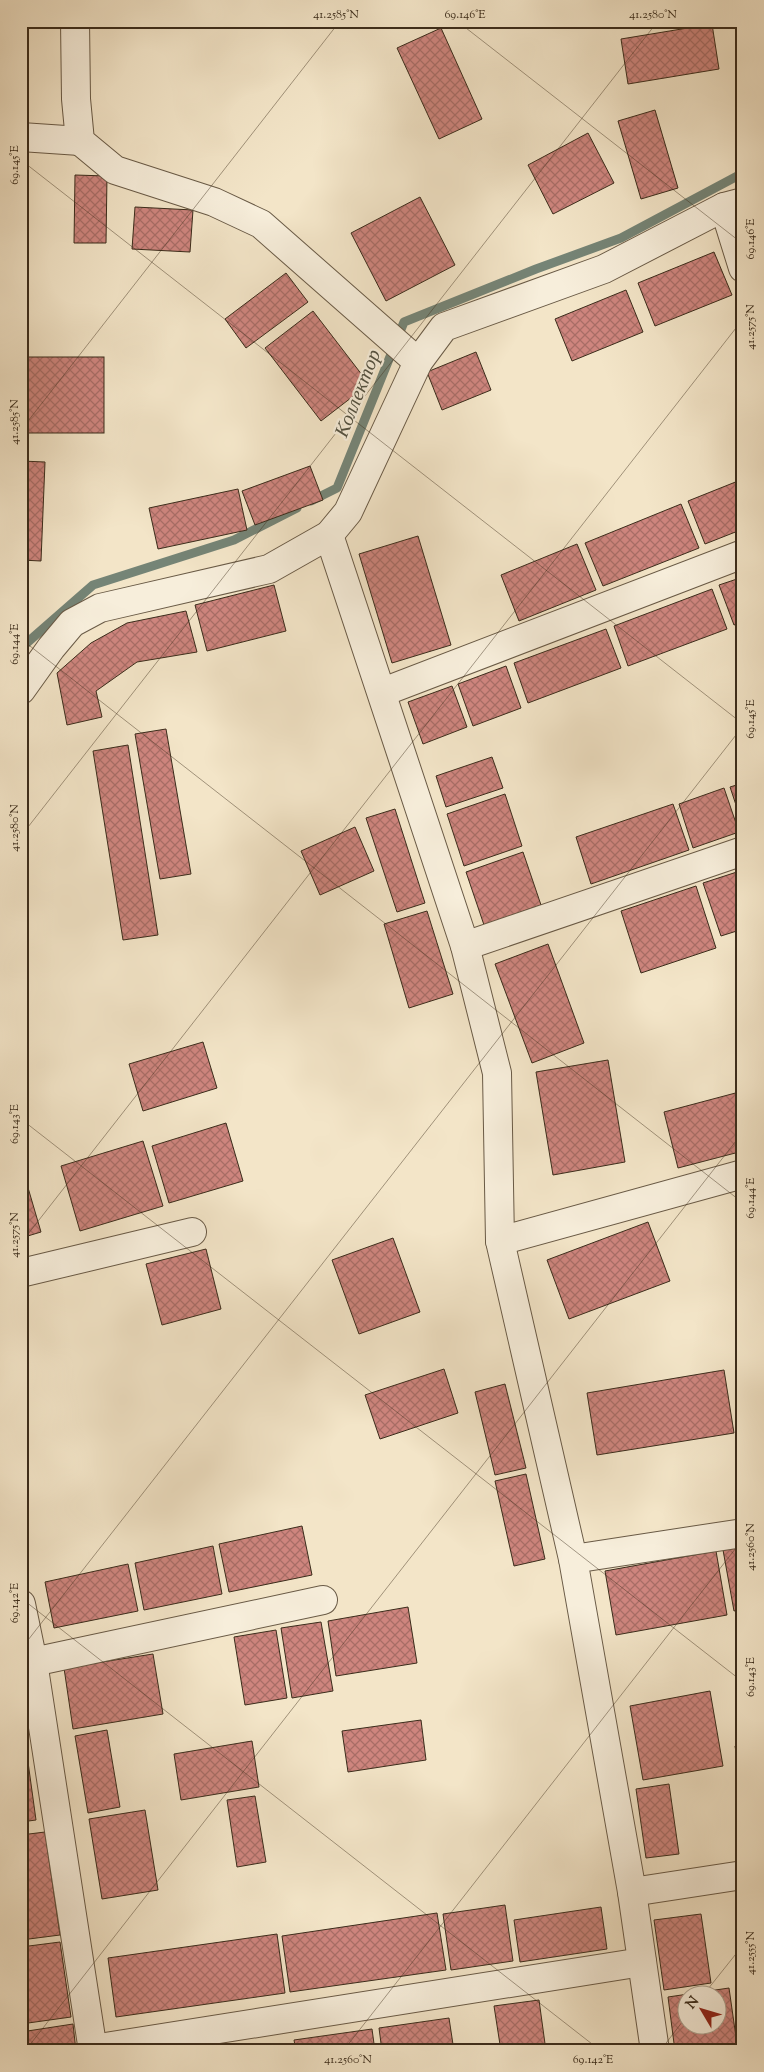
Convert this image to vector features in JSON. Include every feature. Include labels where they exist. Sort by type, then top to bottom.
[{"type":"street","points":[[75,21],[76,99],[80,141]]},
{"type":"street","points":[[21,137],[80,141],[115,170],[214,202],[262,224],[418,362]]},
{"type":"street","points":[[21,690],[51,648],[72,623],[100,608],[269,568],[330,534],[348,512],[418,362],[444,328],[604,269],[733,204],[743,268]]},
{"type":"street","points":[[330,534],[465,946],[497,1073],[500,1241],[573,1559],[632,1892],[655,2051]]},
{"type":"street","points":[[383,692],[743,554]]},
{"type":"street","points":[[465,946],[743,851]]},
{"type":"street","points":[[500,1241],[743,1174]]},
{"type":"street","points":[[21,1272],[192,1232]]},
{"type":"street","points":[[573,1559],[743,1533]]},
{"type":"street","points":[[33,1662],[323,1600]]},
{"type":"street","points":[[21,1604],[33,1662],[93,2050],[642,1962]]},
{"type":"street","points":[[632,1892],[743,1875]]},
{"type":"building","points":[[712,24],[719,69],[628,84],[621,39]]},
{"type":"building","points":[[441,28],[482,119],[439,139],[397,48]]},
{"type":"building","points":[[655,110],[678,188],[641,199],[618,121]]},
{"type":"building","points":[[588,133],[614,183],[553,214],[528,165]]},
{"type":"building","points":[[75,175],[107,176],[106,243],[74,243]]},
{"type":"building","points":[[420,197],[455,265],[386,301],[351,233]]},
{"type":"building","points":[[135,207],[193,210],[190,252],[132,249]]},
{"type":"building","points":[[714,252],[732,295],[655,326],[638,283]]},
{"type":"building","points":[[286,273],[308,302],[246,348],[225,319]]},
{"type":"building","points":[[626,290],[643,332],[572,361],[555,319]]},
{"type":"building","points":[[313,311],[369,384],[321,421],[265,348]]},
{"type":"building","points":[[476,352],[491,390],[442,410],[427,372]]},
{"type":"building","points":[[21,357],[104,357],[104,433],[21,433]]},
{"type":"building","points":[[21,461],[45,462],[41,561],[21,560]]},
{"type":"building","points":[[310,466],[323,500],[255,525],[242,491]]},
{"type":"building","points":[[743,479],[743,529],[705,544],[688,501]]},
{"type":"building","points":[[238,489],[247,530],[158,549],[149,508]]},
{"type":"building","points":[[681,504],[699,548],[603,586],[585,543]]},
{"type":"building","points":[[418,536],[451,645],[392,663],[359,554]]},
{"type":"building","points":[[577,544],[596,590],[519,621],[501,575]]},
{"type":"building","points":[[743,577],[743,622],[734,625],[719,585]]},
{"type":"building","points":[[274,585],[286,631],[207,651],[195,605]]},
{"type":"building","points":[[712,589],[727,629],[628,666],[614,626]]},
{"type":"building","points":[[186,611],[197,652],[137,662],[96,691],[102,717],[67,725],[57,673],[91,643],[127,623]]},
{"type":"building","points":[[606,629],[621,668],[528,703],[514,663]]},
{"type":"building","points":[[506,666],[521,708],[473,726],[458,684]]},
{"type":"building","points":[[452,686],[467,727],[423,744],[408,702]]},
{"type":"building","points":[[166,729],[191,874],[160,879],[135,734]]},
{"type":"building","points":[[128,745],[158,935],[123,940],[93,751]]},
{"type":"building","points":[[492,757],[503,788],[446,807],[436,776]]},
{"type":"building","points":[[743,783],[743,826],[730,787]]},
{"type":"building","points":[[724,788],[739,832],[693,848],[679,804]]},
{"type":"building","points":[[505,794],[522,846],[464,866],[447,814]]},
{"type":"building","points":[[673,804],[689,850],[591,884],[576,837]]},
{"type":"building","points":[[395,809],[425,903],[397,912],[366,818]]},
{"type":"building","points":[[355,827],[374,871],[320,895],[301,851]]},
{"type":"building","points":[[523,852],[541,905],[484,925],[466,872]]},
{"type":"building","points":[[743,870],[743,929],[721,936],[703,883]]},
{"type":"building","points":[[696,886],[716,948],[641,973],[621,911]]},
{"type":"building","points":[[427,911],[453,994],[409,1008],[384,924]]},
{"type":"building","points":[[548,944],[584,1043],[532,1063],[495,964]]},
{"type":"building","points":[[203,1042],[217,1088],[143,1111],[129,1064]]},
{"type":"building","points":[[608,1060],[625,1162],[553,1175],[536,1072]]},
{"type":"building","points":[[743,1091],[743,1151],[678,1168],[664,1112]]},
{"type":"building","points":[[226,1123],[243,1181],[169,1203],[152,1146]]},
{"type":"building","points":[[143,1141],[163,1206],[80,1231],[61,1166]]},
{"type":"building","points":[[24,1174],[41,1232],[21,1238],[21,1175]]},
{"type":"building","points":[[648,1222],[670,1281],[569,1319],[547,1260]]},
{"type":"building","points":[[393,1238],[420,1312],[359,1334],[332,1260]]},
{"type":"building","points":[[206,1249],[221,1309],[162,1325],[146,1264]]},
{"type":"building","points":[[444,1369],[458,1413],[380,1439],[365,1395]]},
{"type":"building","points":[[724,1370],[734,1433],[597,1455],[587,1393]]},
{"type":"building","points":[[505,1384],[526,1468],[495,1475],[475,1392]]},
{"type":"building","points":[[526,1474],[545,1559],[514,1566],[495,1481]]},
{"type":"building","points":[[302,1526],[312,1575],[229,1592],[219,1544]]},
{"type":"building","points":[[213,1546],[222,1594],[144,1610],[135,1563]]},
{"type":"building","points":[[743,1547],[743,1609],[734,1611],[723,1550]]},
{"type":"building","points":[[716,1551],[727,1615],[616,1635],[605,1571]]},
{"type":"building","points":[[128,1564],[138,1611],[54,1628],[45,1582]]},
{"type":"building","points":[[408,1607],[417,1663],[336,1676],[328,1621]]},
{"type":"building","points":[[321,1622],[333,1691],[292,1698],[281,1628]]},
{"type":"building","points":[[276,1630],[287,1698],[245,1705],[234,1637]]},
{"type":"building","points":[[153,1654],[163,1714],[73,1729],[64,1668]]},
{"type":"building","points":[[710,1691],[723,1766],[643,1780],[630,1706]]},
{"type":"building","points":[[21,1694],[25,1721],[21,1721]]},
{"type":"building","points":[[421,1720],[426,1760],[348,1772],[342,1731]]},
{"type":"building","points":[[107,1730],[120,1807],[88,1813],[75,1736]]},
{"type":"building","points":[[21,1733],[24,1733],[36,1820],[21,1822]]},
{"type":"building","points":[[252,1741],[259,1787],[181,1800],[174,1754]]},
{"type":"building","points":[[743,1745],[743,1794],[735,1746]]},
{"type":"building","points":[[669,1784],[679,1854],[646,1858],[636,1789]]},
{"type":"building","points":[[255,1796],[266,1862],[237,1867],[227,1800]]},
{"type":"building","points":[[145,1810],[158,1890],[102,1899],[89,1819]]},
{"type":"building","points":[[45,1832],[60,1935],[21,1940],[21,1835]]},
{"type":"building","points":[[505,1905],[513,1961],[451,1970],[443,1914]]},
{"type":"building","points":[[601,1907],[607,1949],[520,1962],[514,1920]]},
{"type":"building","points":[[437,1913],[446,1970],[290,1992],[282,1936]]},
{"type":"building","points":[[701,1914],[711,1983],[676,1984],[676,1988],[664,1990],[654,1920]]},
{"type":"building","points":[[277,1934],[285,1993],[116,2017],[108,1958]]},
{"type":"building","points":[[60,1942],[71,2017],[21,2024],[21,1947]]},
{"type":"building","points":[[726,1988],[729,1988],[738,2051],[675,2051],[668,1997],[676,1996],[676,2034],[726,2034]]},
{"type":"building","points":[[539,2000],[546,2051],[501,2051],[494,2006]]},
{"type":"building","points":[[449,2018],[454,2051],[382,2051],[379,2028]]},
{"type":"building","points":[[73,2024],[76,2051],[21,2051],[21,2032]]},
{"type":"building","points":[[372,2029],[375,2051],[296,2051],[294,2040]]},
{"type":"waterway","name":"Коллектор","points":[[311,501],[337,488],[404,322],[536,269],[621,238],[743,173]]},
{"type":"waterway","name":"Коллектор","points":[[21,648],[93,585],[234,540],[297,508]]}]
